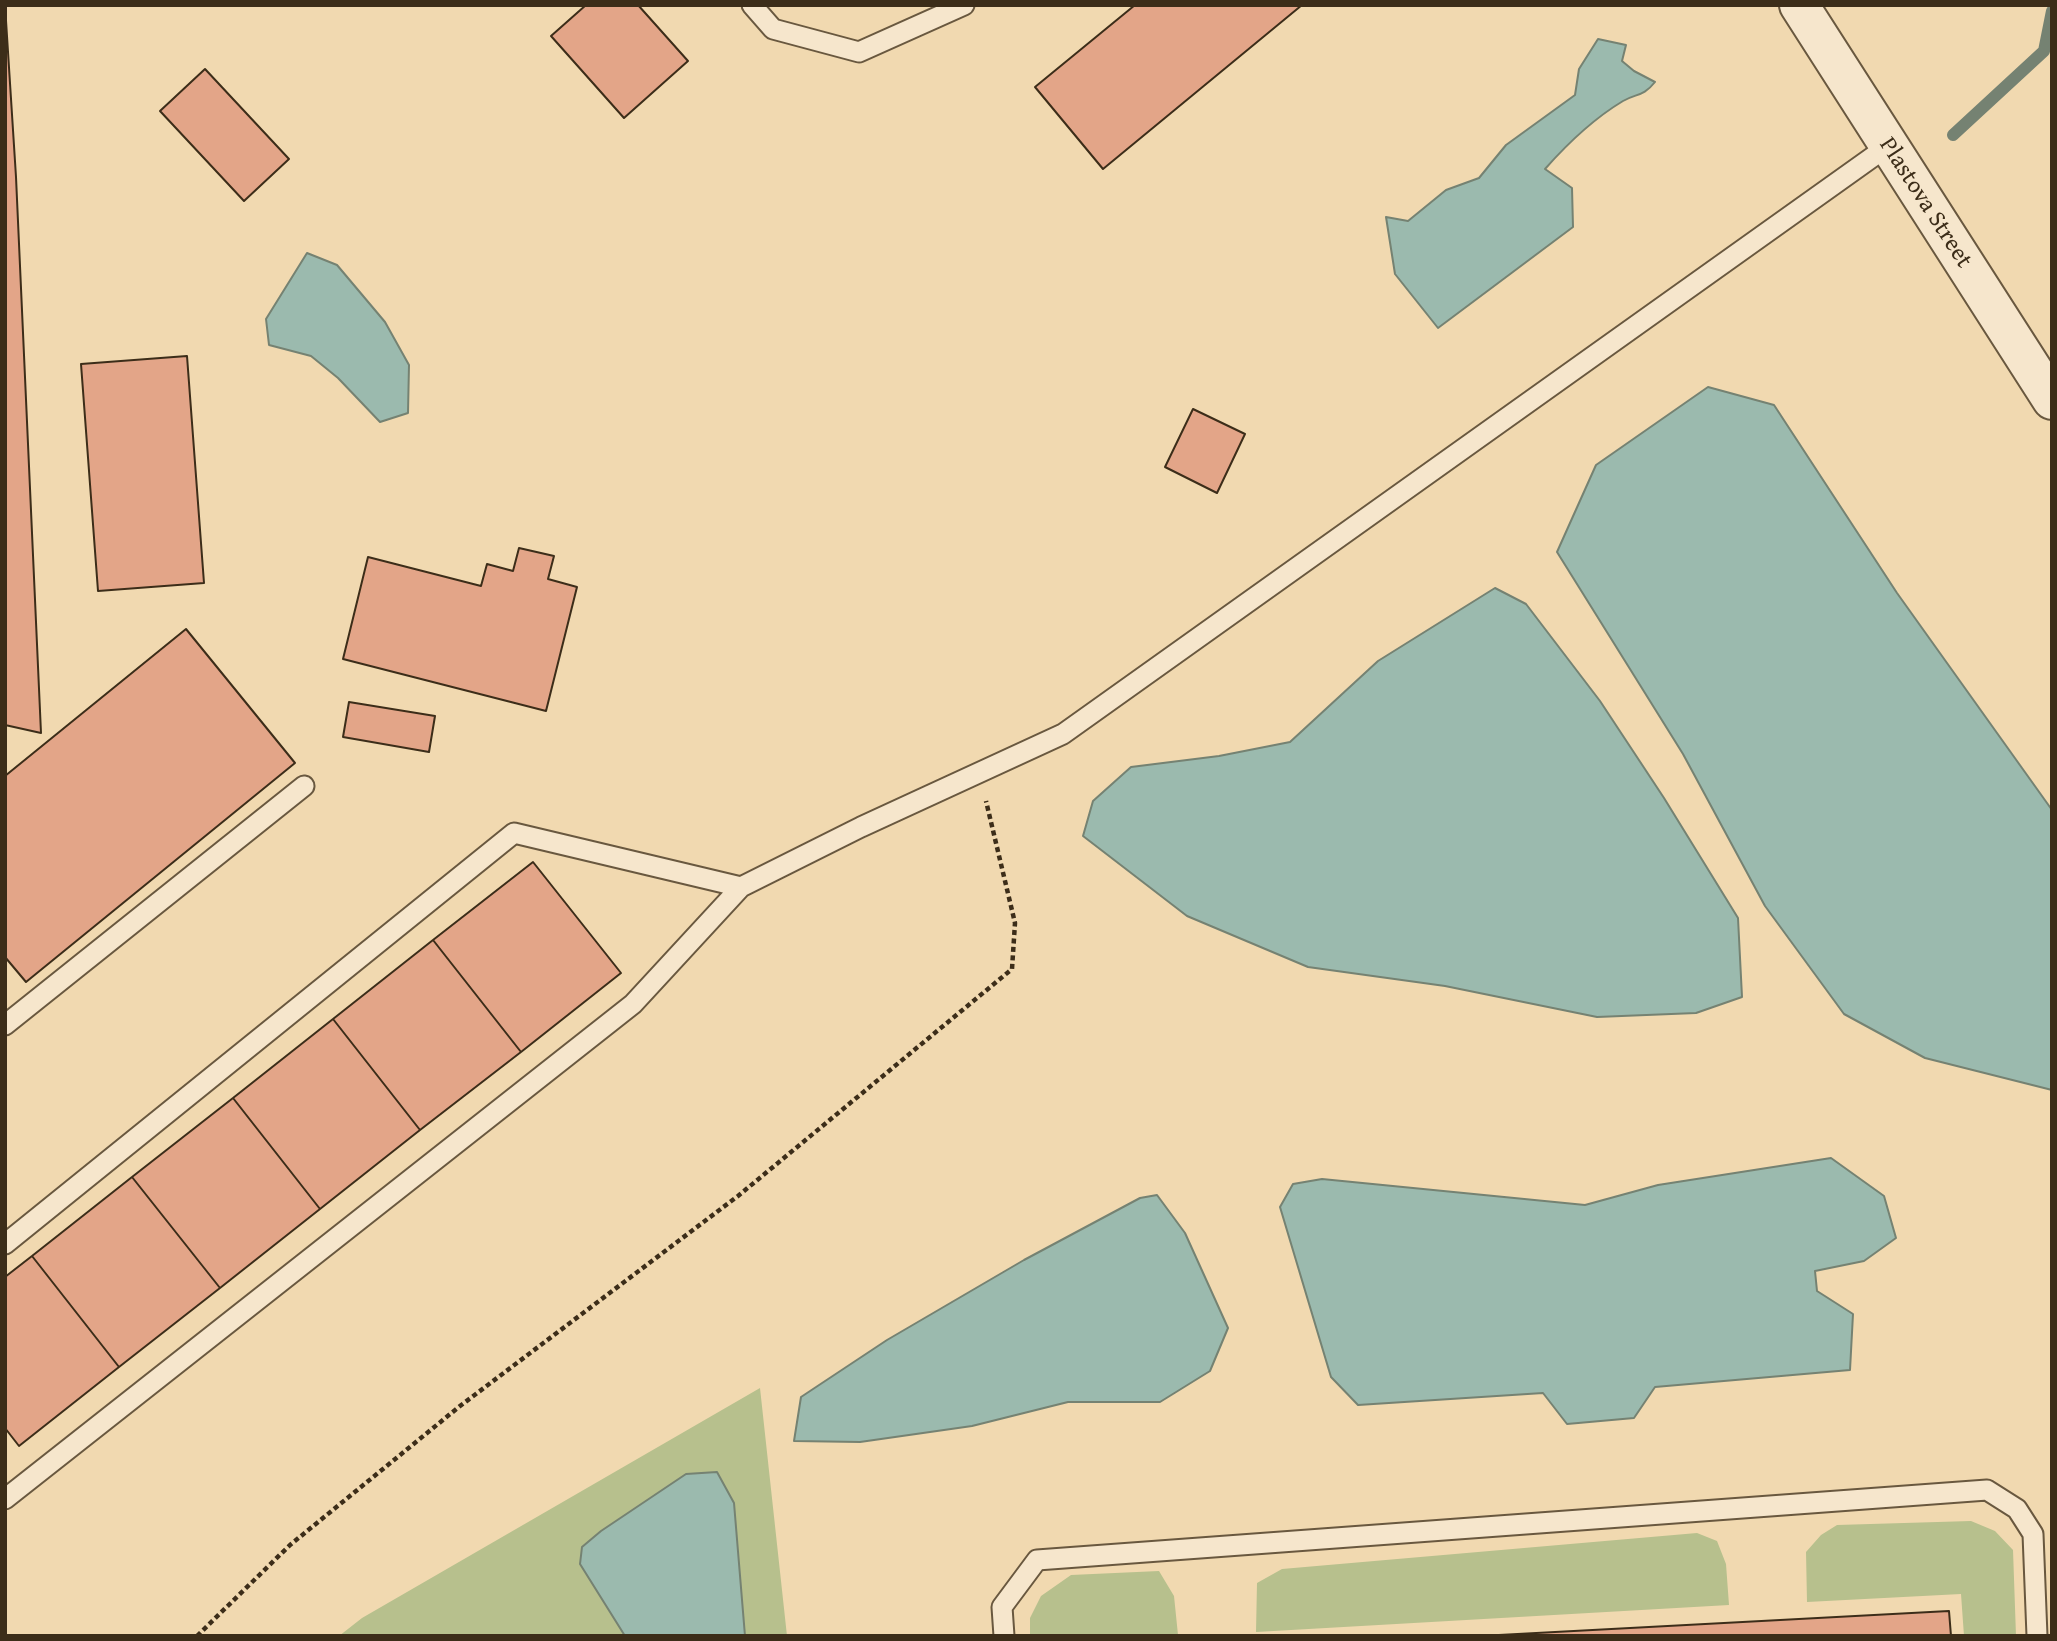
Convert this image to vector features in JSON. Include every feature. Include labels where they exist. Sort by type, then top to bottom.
[{"type":"street","name":"Plastova Street","points":[[1799,5],[2052,400]]},
{"type":"lane","points":[[752,5],[773,29],[859,52],[964,5]]},
{"type":"lane","points":[[5,1499],[633,1004],[741,887],[860,827],[1063,734],[1888,146]]},
{"type":"lane","points":[[5,1025],[304,786]]},
{"type":"lane","points":[[5,1244],[514,833],[741,887]]},
{"type":"lane","points":[[1004,1636],[1002,1607],[1037,1560],[1987,1490],[2017,1508],[2033,1534],[2037,1636]]},
{"type":"path","points":[[197,1636],[290,1545],[460,1406],[738,1196],[1012,969],[1015,923],[979,773]]},
{"type":"green space","points":[[760,1388],[787,1636],[339,1636],[362,1618]]},
{"type":"green space","points":[[1971,1521],[1995,1531],[2013,1550],[2016,1636],[1964,1636],[1961,1594],[1807,1602],[1806,1552],[1821,1535],[1837,1525]]},
{"type":"green space","points":[[1697,1533],[1717,1541],[1726,1564],[1729,1605],[1256,1632],[1257,1583],[1282,1569]]},
{"type":"green space","points":[[1159,1571],[1174,1596],[1178,1635],[1030,1636],[1030,1618],[1041,1596],[1071,1575]]},
{"type":"shaded area","points":[[1598,39],[1626,45],[1622,61],[1655,82],[1647,90],[1623,101],[1591,124],[1545,169],[1572,188],[1573,227],[1438,328],[1395,274],[1386,217],[1408,221],[1446,190],[1479,178],[1506,145],[1575,95],[1579,69]]},
{"type":"shaded area","points":[[307,253],[337,265],[385,322],[409,365],[408,413],[380,422],[338,378],[311,356],[269,345],[266,319]]},
{"type":"shaded area","points":[[1708,387],[1774,405],[1897,593],[2052,810],[2052,1090],[1925,1058],[1844,1014],[1765,906],[1683,754],[1557,552],[1596,465]]},
{"type":"shaded area","points":[[1495,588],[1526,604],[1600,701],[1738,918],[1742,997],[1696,1013],[1597,1017],[1445,986],[1308,967],[1187,916],[1083,836],[1093,801],[1131,767],[1219,756],[1290,742],[1378,661]]},
{"type":"shaded area","points":[[1831,1158],[1884,1196],[1896,1238],[1864,1261],[1815,1271],[1817,1291],[1853,1314],[1850,1370],[1655,1387],[1634,1418],[1567,1424],[1543,1393],[1358,1405],[1331,1377],[1280,1207],[1293,1184],[1322,1179],[1585,1205],[1658,1185]]},
{"type":"shaded area","points":[[1157,1195],[1185,1233],[1228,1328],[1210,1371],[1160,1402],[1068,1402],[972,1426],[860,1442],[794,1441],[801,1397],[887,1340],[1024,1260],[1140,1198]]},
{"type":"shaded area","points":[[717,1472],[734,1503],[745,1636],[625,1636],[580,1564],[582,1547],[601,1531],[686,1474]]},
{"type":"building","points":[[5,5],[16,177],[41,733],[5,725]]},
{"type":"building","points":[[586,5],[638,5],[688,61],[624,118],[551,36]]},
{"type":"building","points":[[1135,5],[1302,5],[1103,169],[1035,87]]},
{"type":"building","points":[[205,69],[289,159],[244,201],[160,111]]},
{"type":"building","points":[[187,356],[204,583],[98,591],[81,364]]},
{"type":"building","points":[[1193,409],[1245,434],[1217,493],[1165,467]]},
{"type":"building","points":[[519,548],[554,556],[548,579],[577,587],[546,711],[343,659],[368,557],[481,586],[487,564],[513,571]]},
{"type":"building","points":[[186,629],[295,763],[26,982],[5,957],[5,776]]},
{"type":"building","points":[[349,702],[435,716],[429,752],[343,737]]},
{"type":"building","points":[[533,862],[621,973],[521,1052],[433,940]]},
{"type":"building","points":[[433,940],[521,1052],[420,1130],[333,1019]]},
{"type":"building","points":[[333,1019],[420,1130],[320,1209],[233,1098]]},
{"type":"building","points":[[233,1098],[320,1209],[220,1288],[132,1177]]},
{"type":"building","points":[[132,1177],[220,1288],[119,1367],[32,1256]]},
{"type":"building","points":[[32,1256],[119,1367],[19,1446],[5,1428],[5,1277]]},
{"type":"building","points":[[1949,1611],[1951,1636],[1480,1636]]},
{"type":"waterway","points":[[1953,135],[2044,51],[2052,11]]}]
